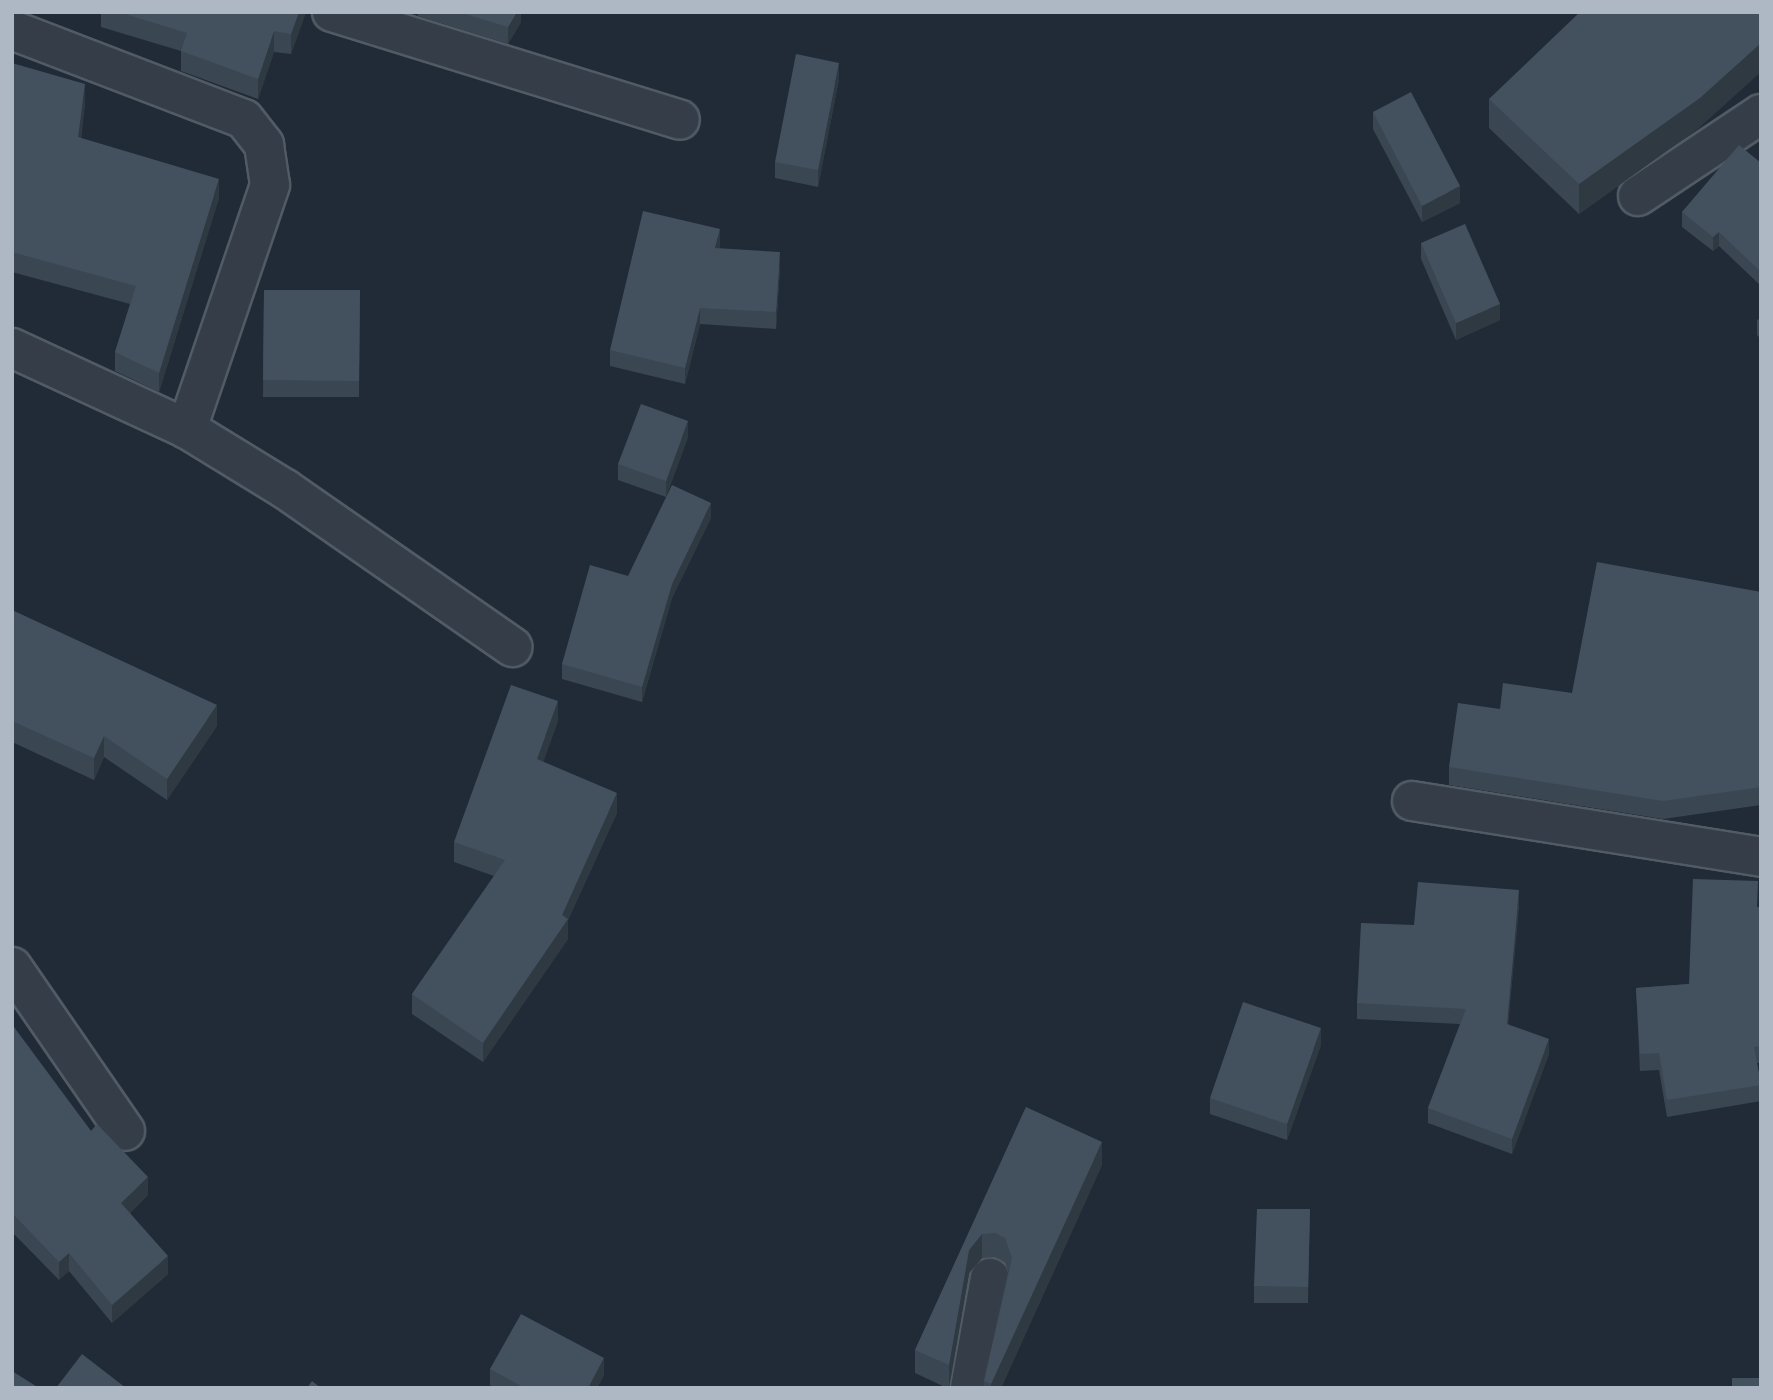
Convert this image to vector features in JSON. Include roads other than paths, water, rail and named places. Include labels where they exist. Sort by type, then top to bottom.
[{"type":"street","points":[[332,12],[680,120]]},
{"type":"street","points":[[12,30],[244,119],[264,145],[270,185],[187,429]]},
{"type":"street","points":[[1638,196],[1761,114]]},
{"type":"street","points":[[12,348],[187,429],[285,489],[512,647]]},
{"type":"street","points":[[1412,801],[1761,857]]},
{"type":"street","points":[[12,967],[125,1131]]},
{"type":"street","points":[[970,1388],[990,1278]]}]
